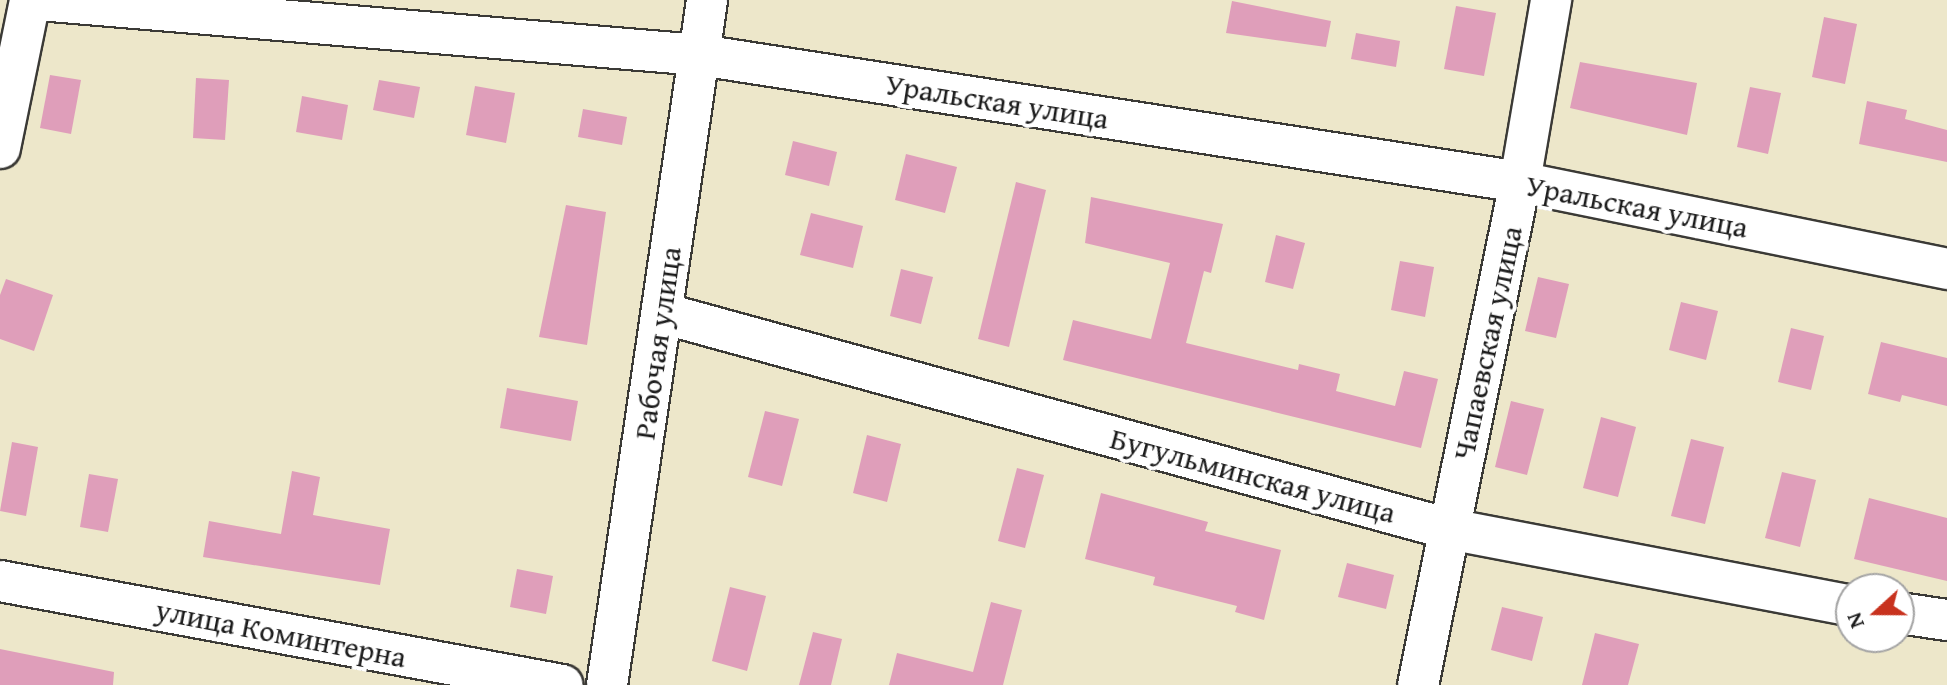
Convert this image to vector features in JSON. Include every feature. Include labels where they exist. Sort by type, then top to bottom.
[{"type":"street","points":[[0,148],[30,0]]},
{"type":"street","name":"Уральская улица","points":[[39,0],[700,55],[1520,182],[1947,269]]},
{"type":"street","name":"Рабочая улица","points":[[607,685],[707,0]]},
{"type":"street","name":"Чапаевская улица","points":[[1418,685],[1520,182],[1551,0]]},
{"type":"street","name":"Бугульминская улица","points":[[662,313],[1449,529],[1835,603]]},
{"type":"street","name":"улица Коминтерна","points":[[0,581],[562,685]]},
{"type":"street","points":[[1915,615],[1947,620]]},
{"type":"building","points":[[1232,1],[1331,21],[1326,47],[1226,33]]},
{"type":"building","points":[[1456,6],[1496,13],[1484,76],[1444,69]]},
{"type":"building","points":[[1824,17],[1857,24],[1845,84],[1812,77]]},
{"type":"building","points":[[1356,33],[1400,41],[1396,67],[1351,59]]},
{"type":"building","points":[[1580,62],[1697,83],[1687,135],[1570,108]]},
{"type":"building","points":[[50,75],[81,80],[71,134],[40,128]]},
{"type":"building","points":[[196,78],[229,80],[225,140],[193,138]]},
{"type":"building","points":[[379,80],[420,87],[414,118],[373,110]]},
{"type":"building","points":[[475,86],[515,93],[506,143],[466,135]]},
{"type":"building","points":[[1750,87],[1781,93],[1768,154],[1737,147]]},
{"type":"building","points":[[302,96],[348,105],[342,140],[296,132]]},
{"type":"building","points":[[1867,101],[1907,110],[1905,119],[1947,130],[1947,162],[1859,144]]},
{"type":"building","points":[[583,109],[627,117],[622,145],[578,137]]},
{"type":"building","points":[[793,141],[837,152],[829,186],[785,175]]},
{"type":"building","points":[[906,154],[957,167],[945,213],[895,200]]},
{"type":"building","points":[[1016,182],[1046,190],[1009,347],[978,339]]},
{"type":"building","points":[[1091,197],[1223,224],[1211,273],[1204,271],[1186,343],[1298,370],[1299,364],[1340,374],[1336,391],[1395,406],[1404,371],[1438,379],[1421,448],[1063,360],[1073,320],[1151,339],[1170,263],[1085,243]]},
{"type":"building","points":[[566,205],[606,212],[587,345],[539,337]]},
{"type":"building","points":[[811,213],[863,226],[853,268],[800,255]]},
{"type":"building","points":[[1276,235],[1305,243],[1293,289],[1265,282]]},
{"type":"building","points":[[1400,261],[1434,267],[1425,317],[1391,310]]},
{"type":"building","points":[[901,269],[933,277],[921,324],[890,316]]},
{"type":"building","points":[[1538,277],[1569,284],[1556,338],[1525,331]]},
{"type":"building","points":[[6,279],[53,295],[34,351],[0,339],[0,295]]},
{"type":"building","points":[[1681,302],[1718,311],[1706,360],[1669,350]]},
{"type":"building","points":[[1791,328],[1824,336],[1811,390],[1778,382]]},
{"type":"building","points":[[1881,342],[1947,358],[1947,406],[1902,395],[1900,402],[1868,394]]},
{"type":"building","points":[[507,388],[578,401],[571,441],[500,428]]},
{"type":"building","points":[[1511,401],[1544,409],[1527,475],[1495,467]]},
{"type":"building","points":[[765,411],[799,419],[782,486],[748,477]]},
{"type":"building","points":[[1601,417],[1636,427],[1618,497],[1583,488]]},
{"type":"building","points":[[867,435],[901,444],[887,502],[853,493]]},
{"type":"building","points":[[1691,439],[1724,447],[1705,524],[1671,516]]},
{"type":"building","points":[[12,442],[38,447],[26,516],[0,511]]},
{"type":"building","points":[[1017,468],[1044,475],[1025,548],[998,541]]},
{"type":"building","points":[[292,471],[320,477],[313,515],[390,529],[380,585],[203,557],[209,521],[281,534]]},
{"type":"building","points":[[1782,472],[1816,480],[1800,547],[1765,538]]},
{"type":"building","points":[[89,474],[118,479],[108,532],[80,527]]},
{"type":"building","points":[[1101,493],[1208,522],[1205,531],[1281,550],[1264,620],[1235,612],[1237,606],[1153,585],[1155,577],[1085,559]]},
{"type":"building","points":[[1869,498],[1947,518],[1947,581],[1854,559]]},
{"type":"building","points":[[1347,563],[1394,575],[1386,609],[1338,597]]},
{"type":"building","points":[[517,569],[553,576],[546,614],[510,607]]},
{"type":"building","points":[[730,587],[766,596],[747,671],[712,661]]},
{"type":"building","points":[[991,602],[1022,610],[1003,685],[889,685],[897,653],[973,672]]},
{"type":"building","points":[[1502,607],[1543,617],[1532,661],[1491,650]]},
{"type":"building","points":[[813,632],[842,639],[831,685],[799,685]]},
{"type":"building","points":[[1595,633],[1639,644],[1628,685],[1582,685]]},
{"type":"building","points":[[0,649],[114,672],[113,685],[0,685]]}]
